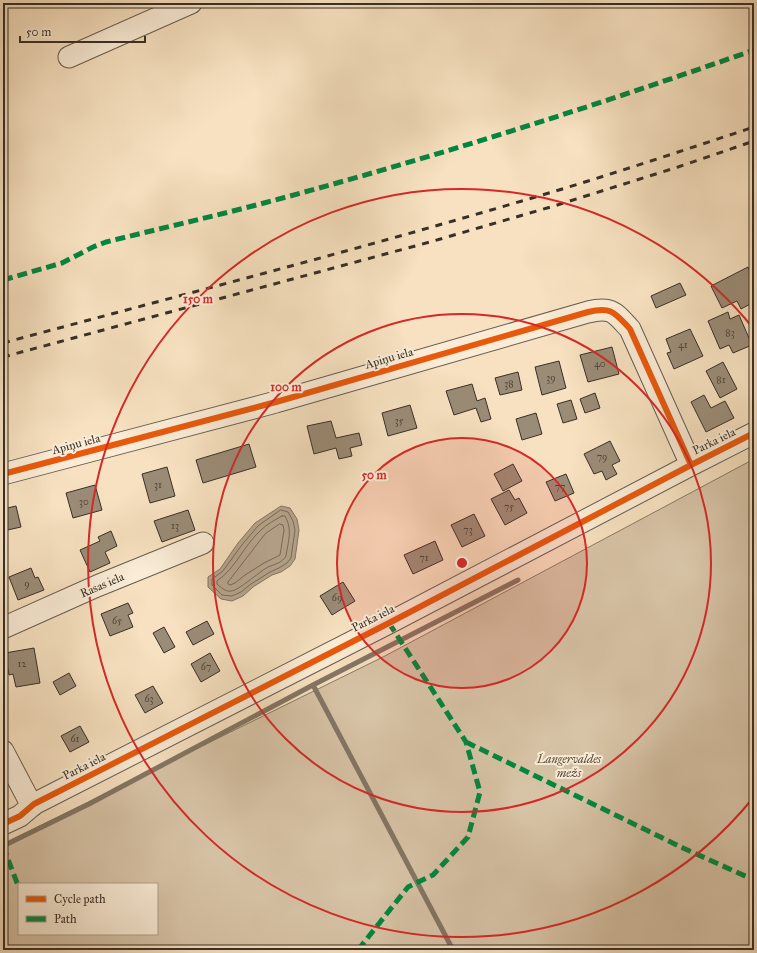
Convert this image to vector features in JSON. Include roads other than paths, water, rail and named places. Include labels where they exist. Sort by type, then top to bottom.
[{"type":"street","points":[[69,56],[191,3]]},
{"type":"street","name":"Apiņu iela","points":[[3,474],[276,402],[588,312],[603,309],[608,309],[618,316],[630,329],[691,464]]},
{"type":"street","name":"Parka iela","points":[[3,824],[20,816],[32,806],[389,623],[691,464],[754,433]]},
{"type":"street","name":"Rasas iela","points":[[3,628],[97,586],[202,543]]},
{"type":"street","points":[[3,751],[32,806]]},
{"type":"water","points":[[281,506],[290,508],[297,519],[299,530],[295,559],[290,566],[253,587],[243,596],[232,601],[221,599],[208,587],[208,577],[220,569],[238,543],[255,523]]},
{"type":"waterway","points":[[3,846],[89,804],[313,685],[518,580]]},
{"type":"waterway","points":[[313,685],[453,950]]},
{"type":"railway","points":[[3,343],[387,240],[575,185],[754,127]]},
{"type":"railway","points":[[3,357],[430,242],[554,206],[678,167],[754,141]]},
{"type":"park label","name":"Langervaldes mežs","points":[[569,766]]}]
